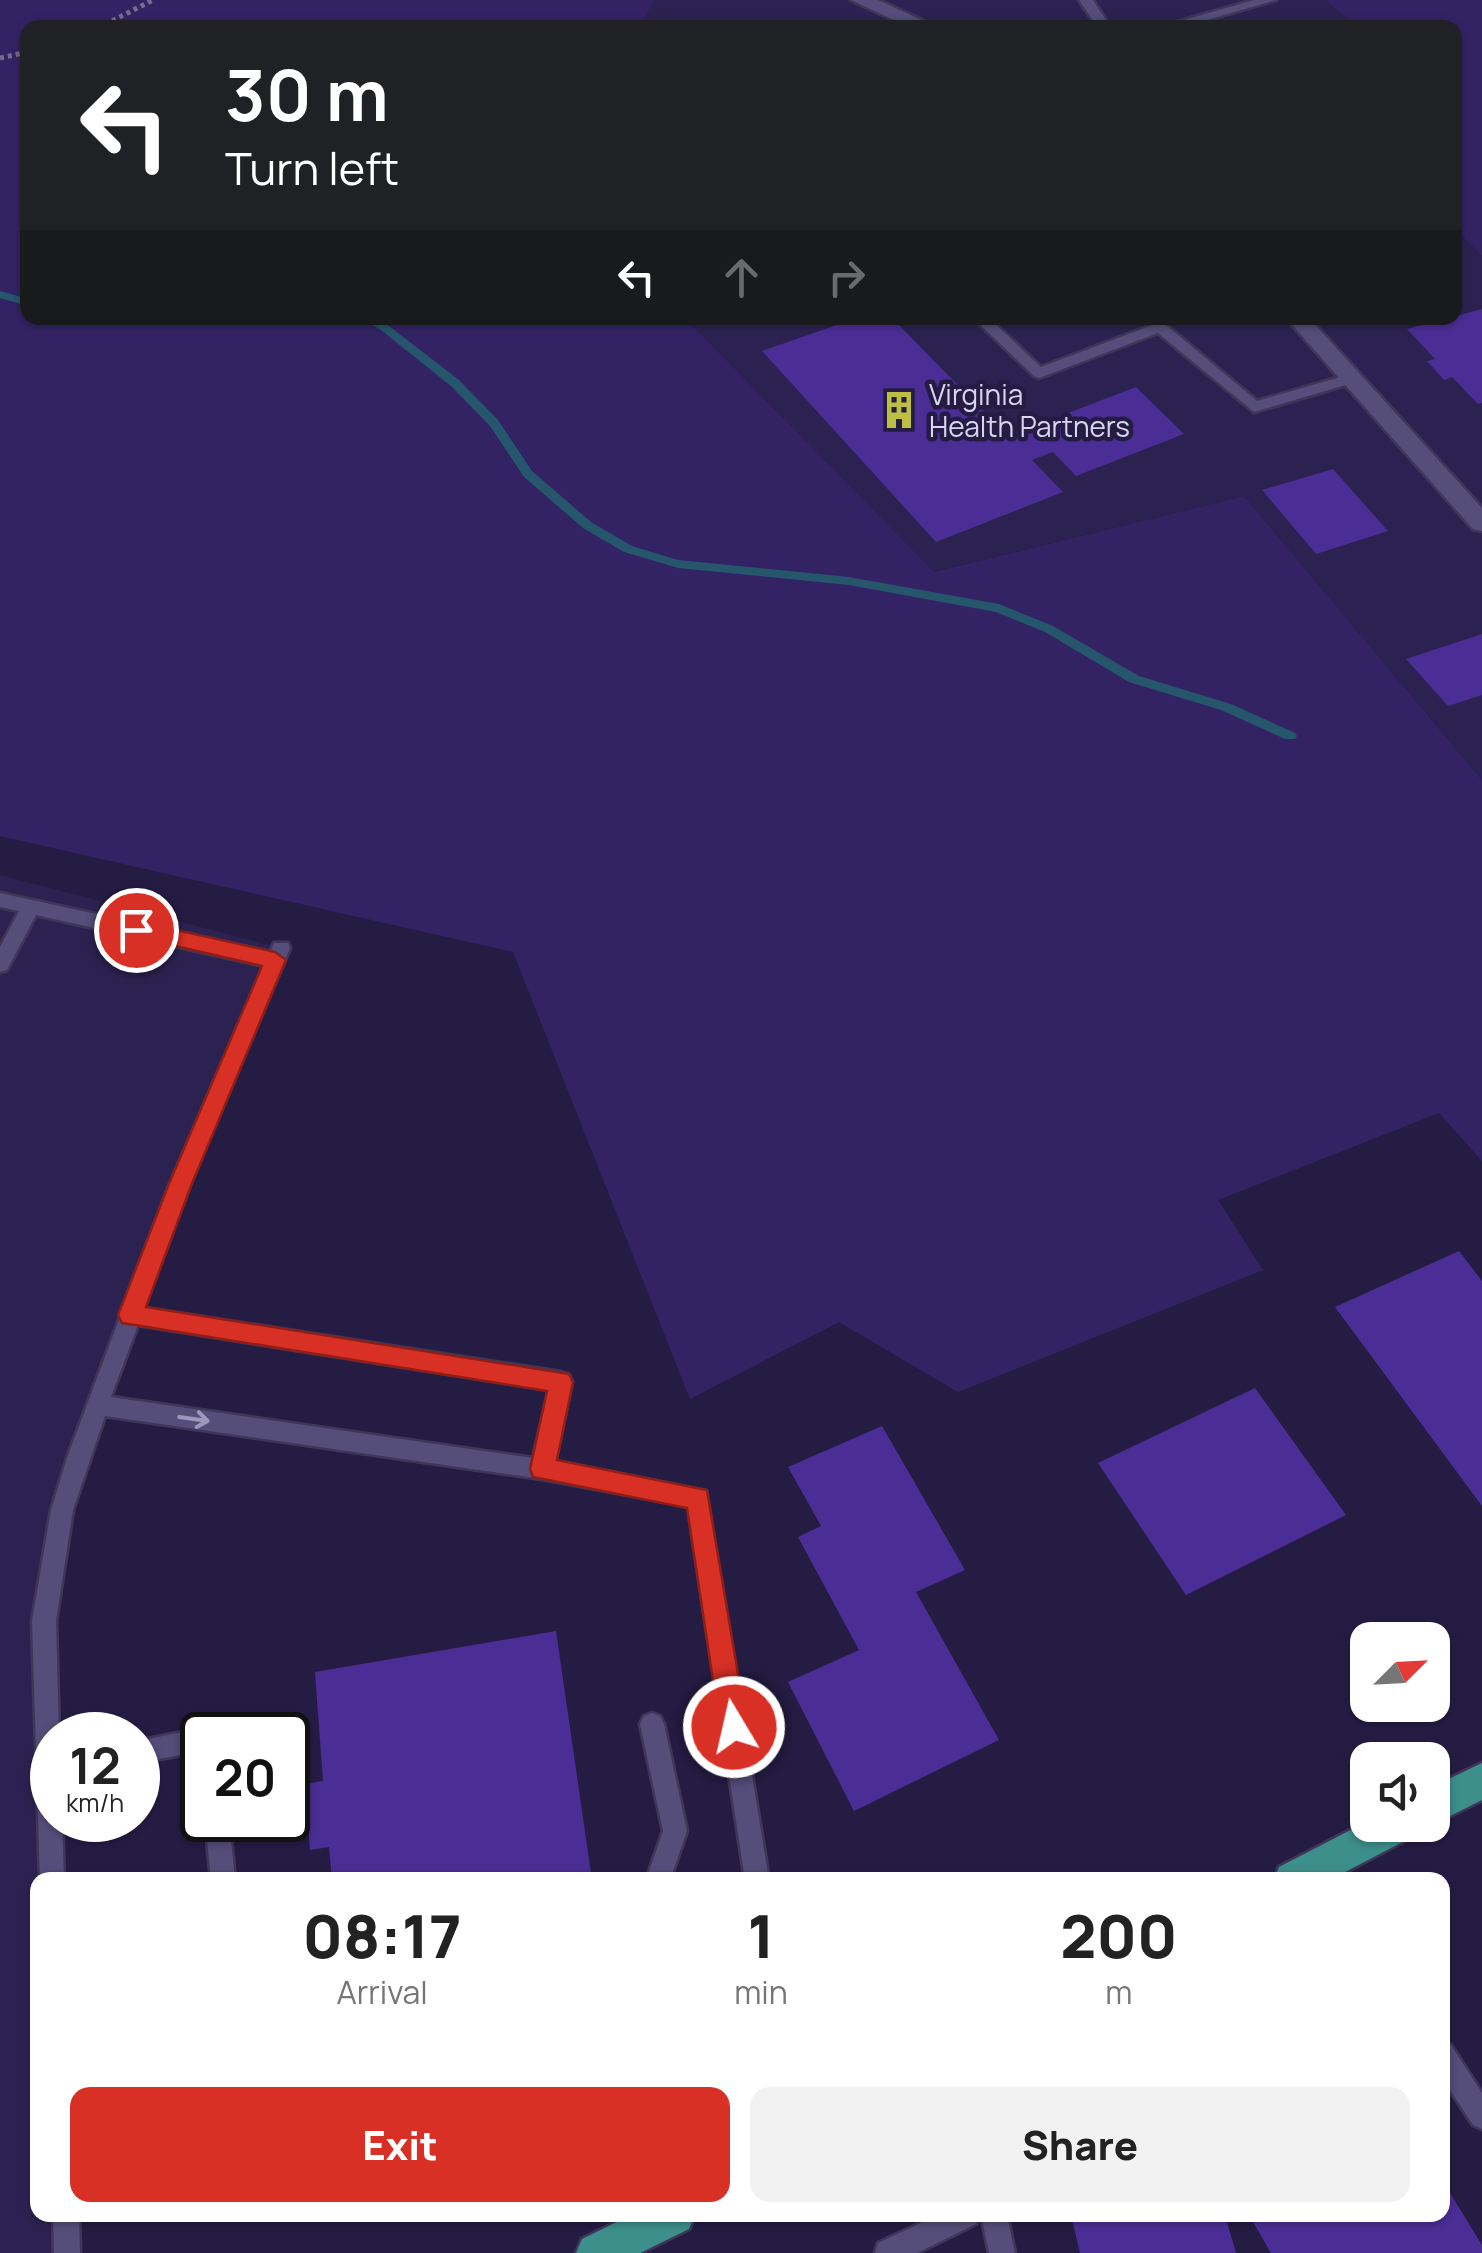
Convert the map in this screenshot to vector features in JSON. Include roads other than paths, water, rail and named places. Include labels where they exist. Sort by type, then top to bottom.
[{"type":"main road","points":[[1450,1798],[1480,1785]]},
{"type":"main road","points":[[1320,1872],[1369,1842]]},
{"type":"main road","points":[[596,2253],[660,2222]]},
{"type":"street","points":[[861,0],[909,20]]},
{"type":"street","points":[[1303,325],[1482,524]]},
{"type":"lane","points":[[1193,20],[1269,0]]},
{"type":"lane","points":[[988,325],[1039,373],[1160,327],[1254,407],[1352,378]]},
{"type":"lane","points":[[0,900],[278,954],[180,1186],[62,1510],[44,1621],[48,1712]]},
{"type":"lane","points":[[0,964],[31,906]]},
{"type":"lane","points":[[130,1315],[561,1382],[542,1469]]},
{"type":"lane","points":[[98,1404],[542,1469],[698,1498],[756,1872]]},
{"type":"lane","points":[[652,1724],[674,1831],[661,1872]]},
{"type":"lane","points":[[51,1842],[52,1872]]},
{"type":"lane","points":[[219,1842],[221,1872]]},
{"type":"lane","points":[[1450,2066],[1482,2116]]},
{"type":"lane","points":[[66,2222],[68,2253]]},
{"type":"lane","points":[[888,2253],[952,2222]]},
{"type":"lane","points":[[995,2222],[1002,2253]]},
{"type":"waterway","points":[[0,294],[20,300]]},
{"type":"waterway","points":[[379,325],[455,383],[494,423],[528,474],[587,525],[628,549],[678,564],[849,581],[999,608],[1049,629],[1134,679],[1226,707],[1290,736]]},
{"type":"place","name":"Virginia Health Partners","points":[[899,410]]}]
